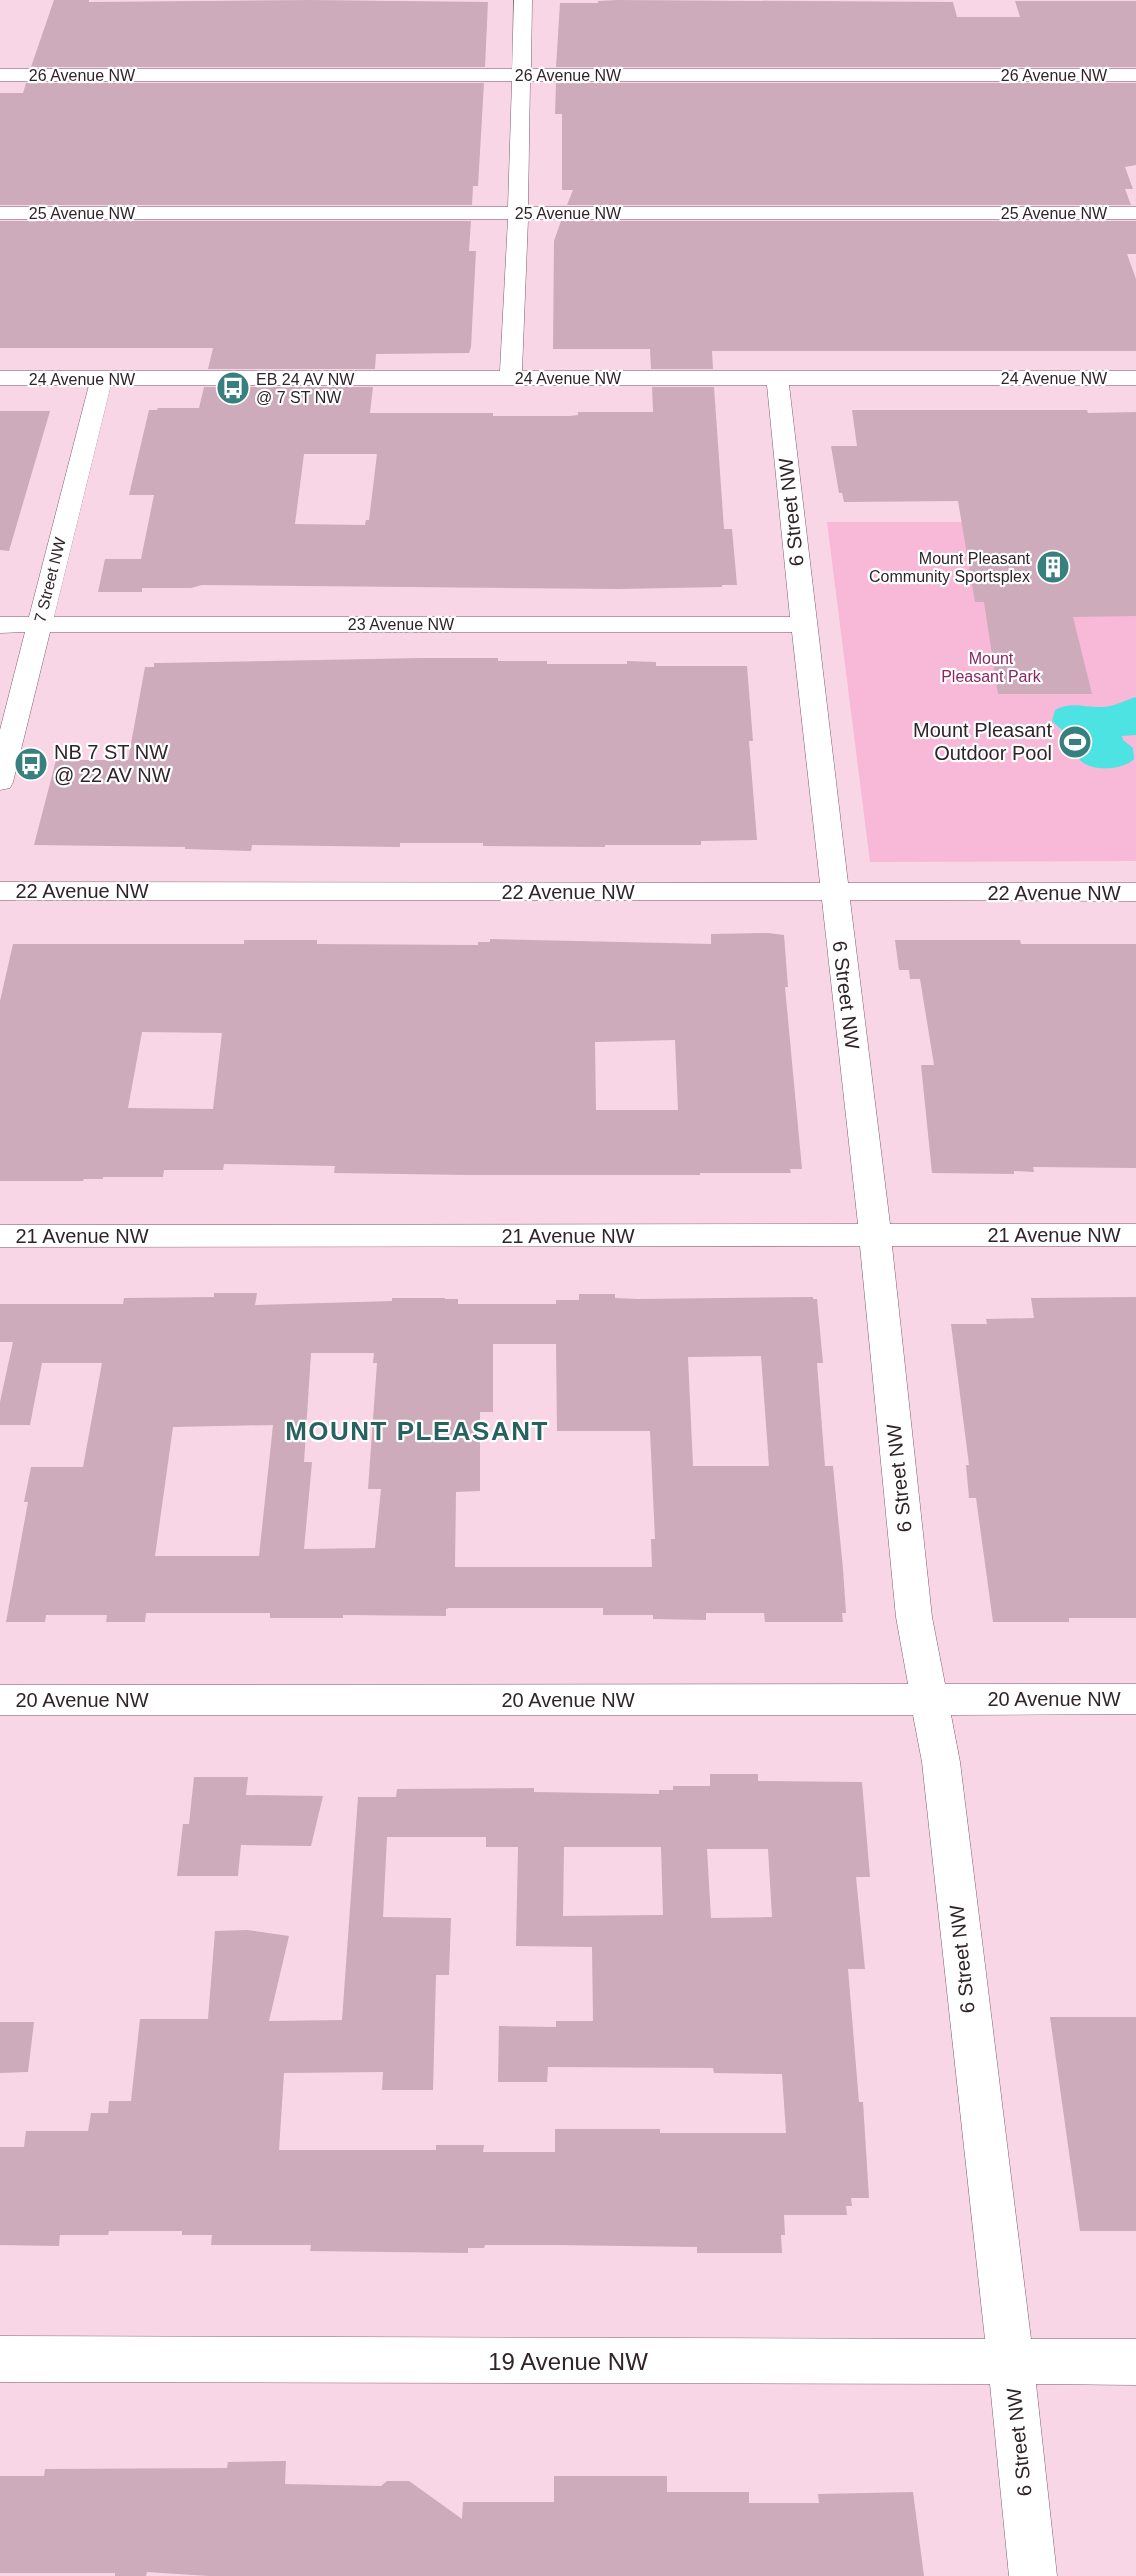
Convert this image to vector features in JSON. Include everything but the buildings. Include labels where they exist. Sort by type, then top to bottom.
[{"type":"street","points":[[510,378],[518,213],[523,0]]},
{"type":"street","name":"26 Avenue NW","points":[[0,75],[1136,75]]},
{"type":"street","name":"25 Avenue NW","points":[[0,213],[1136,213]]},
{"type":"street","name":"24 Avenue NW","points":[[0,378],[1136,378]]},
{"type":"street","name":"6 Street NW","points":[[777,378],[833,893],[875,1235],[914,1617],[941,1762],[1011,2363],[1033,2576]]},
{"type":"street","name":"7 Street NW","points":[[0,782],[101,379]]},
{"type":"street","name":"23 Avenue NW","points":[[0,625],[803,624]]},
{"type":"street","name":"22 Avenue NW","points":[[0,891],[1136,892]]},
{"type":"street","name":"21 Avenue NW","points":[[0,1236],[1136,1235]]},
{"type":"street","name":"20 Avenue NW","points":[[0,1700],[1136,1699]]},
{"type":"street","name":"19 Avenue NW","points":[[0,2359],[1136,2362]]},
{"type":"green space","name":"Mount Pleasant Park","points":[[827,522],[1136,522],[1136,861],[870,862]]},
{"type":"water","points":[[1136,697],[1136,735],[1122,736],[1123,740],[1133,748],[1134,759],[1119,767],[1099,768],[1082,762],[1077,756],[1075,747],[1082,740],[1080,735],[1063,731],[1052,721],[1055,710],[1061,707],[1108,706]]},
{"type":"place","name":"EB 24 AV NW @ 7 ST NW","points":[[233,388]]},
{"type":"place","name":"Mount Pleasant Community Sportsplex","points":[[1053,567]]},
{"type":"place","name":"Mount Pleasant Outdoor Pool","points":[[1075,742]]},
{"type":"place","name":"NB 7 ST NW @ 22 AV NW","points":[[31,764]]},
{"type":"district","name":"MOUNT PLEASANT","points":[[417,1431]]}]
